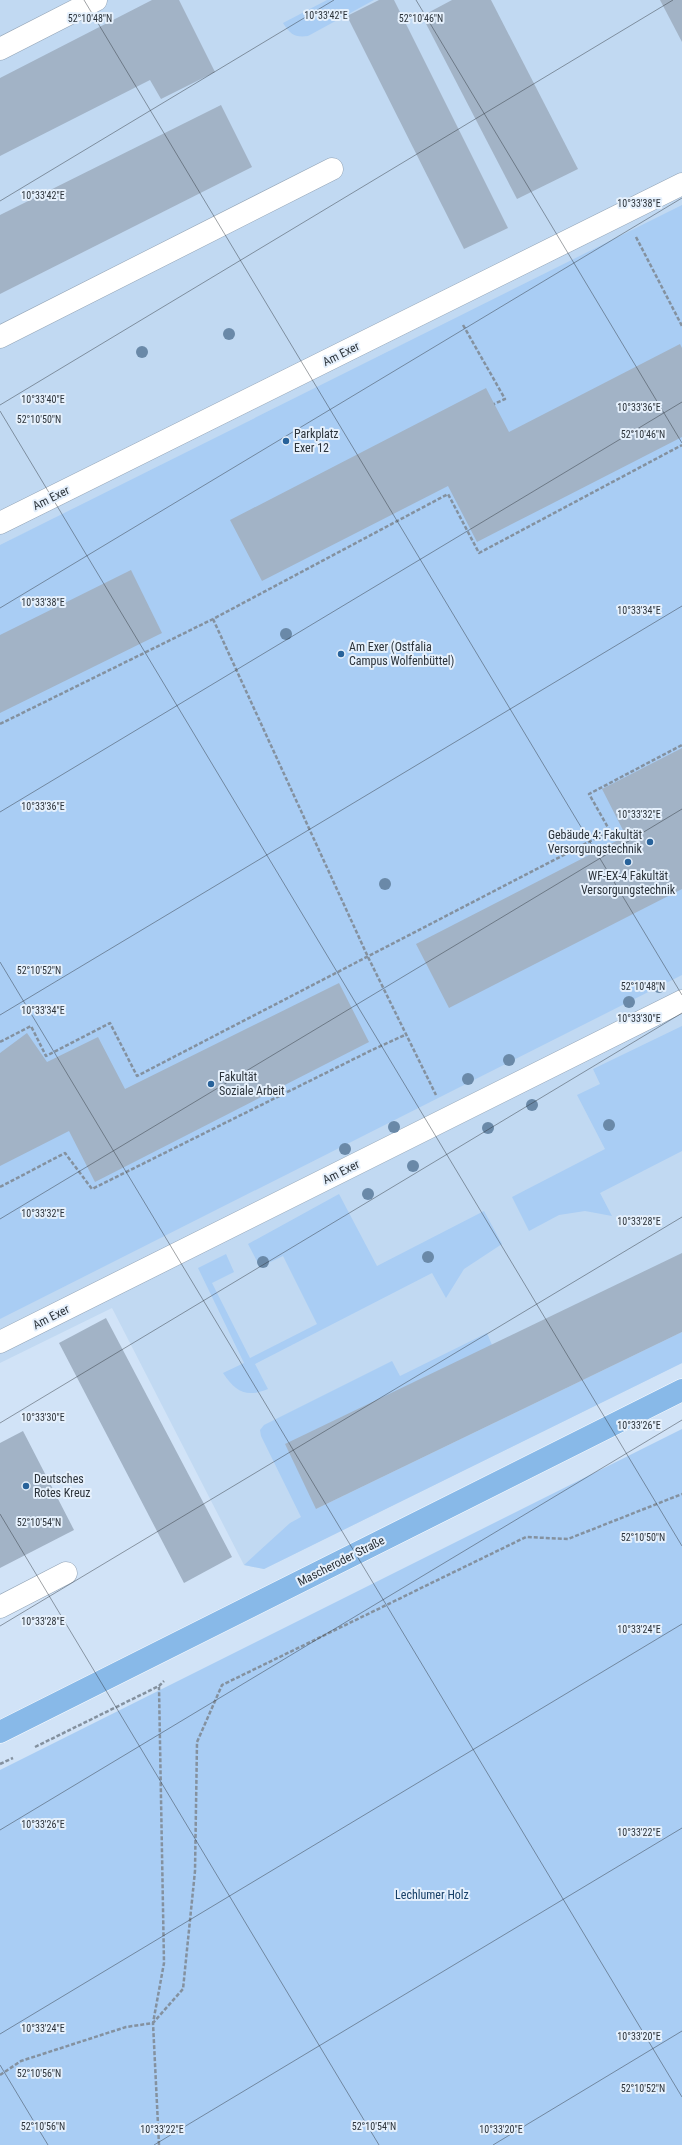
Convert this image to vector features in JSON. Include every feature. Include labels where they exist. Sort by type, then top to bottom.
[{"type":"main road","name":"Mascheroder Straße","points":[[0,1732],[682,1390]]},
{"type":"street","points":[[0,49],[96,0]]},
{"type":"street","points":[[0,337],[332,169]]},
{"type":"street","name":"Am Exer","points":[[0,523],[682,184]]},
{"type":"street","name":"Am Exer","points":[[0,1342],[448,1120],[682,1001]]},
{"type":"street","points":[[0,1607],[66,1573]]},
{"type":"path","points":[[624,213],[682,326]]},
{"type":"path","points":[[449,301],[505,399],[494,404]]},
{"type":"path","points":[[0,724],[213,619],[448,494],[479,553],[682,446]]},
{"type":"path","points":[[213,619],[368,957],[448,1120]]},
{"type":"path","points":[[0,1042],[31,1026],[46,1056],[110,1023],[137,1076],[610,832],[589,794],[682,745]]},
{"type":"path","points":[[635,769],[641,769]]},
{"type":"path","points":[[0,1187],[65,1153],[92,1189],[405,1035]]},
{"type":"path","points":[[0,2075],[21,2061],[126,2027],[153,2023],[184,1989],[195,1871],[197,1742],[222,1686],[526,1537],[568,1539],[682,1494]]},
{"type":"path","points":[[28,1751],[159,1686],[164,1963],[153,2023],[159,2145]]},
{"type":"path","points":[[0,1764],[14,1758]]},
{"type":"shaded area","name":"Am Exer (Ostfalia Campus Wolfenbüttel)","points":[[0,0],[682,0],[682,1363],[264,1569],[244,1565],[112,1308],[0,1363]]},
{"type":"green space","points":[[327,0],[374,0],[308,36],[296,36],[288,30],[283,23]]},
{"type":"green space","points":[[682,205],[682,975],[0,1319],[0,545]]},
{"type":"green space","points":[[682,1026],[682,1151],[600,1193],[612,1216],[585,1211],[559,1215],[529,1231],[512,1197],[605,1149],[577,1095],[600,1084],[593,1069]]},
{"type":"green space","points":[[339,1194],[377,1266],[484,1211],[502,1244],[464,1269],[446,1298],[432,1273],[255,1364],[268,1389],[254,1393],[242,1392],[232,1385],[223,1373],[244,1363],[198,1268],[226,1254],[234,1272],[212,1283],[250,1358],[317,1324],[283,1256],[260,1267],[248,1244]]},
{"type":"green space","points":[[682,1332],[682,1363],[264,1569],[244,1565],[290,1523],[301,1517],[261,1436],[260,1430],[264,1425],[392,1361],[400,1376],[487,1333],[492,1345],[316,1509]]},
{"type":"green space","name":"Lechlumer Holz","points":[[682,1429],[682,2145],[0,2145],[0,1770]]},
{"type":"building","points":[[152,0],[179,0],[215,72],[161,99],[150,80],[0,156],[0,78]]},
{"type":"building","points":[[379,0],[394,0],[508,228],[464,249],[347,16]]},
{"type":"building","points":[[452,0],[491,0],[578,169],[517,199],[422,16]]},
{"type":"building","points":[[660,0],[682,0],[682,42]]},
{"type":"building","points":[[221,105],[252,167],[0,294],[0,215]]},
{"type":"building","points":[[680,344],[682,348],[682,437],[477,542],[448,486],[262,581],[230,520],[486,388],[509,432]]},
{"type":"building","points":[[131,570],[162,633],[0,713],[0,635]]},
{"type":"building","name":"WF-EX-4 Fakultät Versorgungstechnik","points":[[682,748],[682,889],[449,1008],[416,944],[626,836],[602,789]]},
{"type":"building","name":"Fakultät Soziale Arbeit","points":[[339,983],[369,1042],[95,1182],[69,1131],[0,1166],[0,1053],[27,1033],[47,1062],[98,1037],[125,1089]]},
{"type":"building","points":[[682,1253],[682,1332],[316,1509],[285,1444]]},
{"type":"building","points":[[106,1318],[232,1557],[184,1583],[59,1343]]},
{"type":"building","name":"Deutsches Rotes Kreuz","points":[[23,1431],[74,1530],[0,1568],[0,1443]]},
{"type":"place","name":"Parkplatz Exer 12","points":[[286,441]]},
{"type":"place","name":"Am Exer (Ostfalia Campus Wolfenbüttel)","points":[[341,654]]},
{"type":"place","name":"Gebäude 4: Fakultät Versorgungstechnik","points":[[650,842]]},
{"type":"place","name":"WF-EX-4 Fakultät Versorgungstechnik","points":[[628,862]]},
{"type":"place","name":"Fakultät Soziale Arbeit","points":[[211,1084]]},
{"type":"place","name":"Deutsches Rotes Kreuz","points":[[26,1486]]}]
